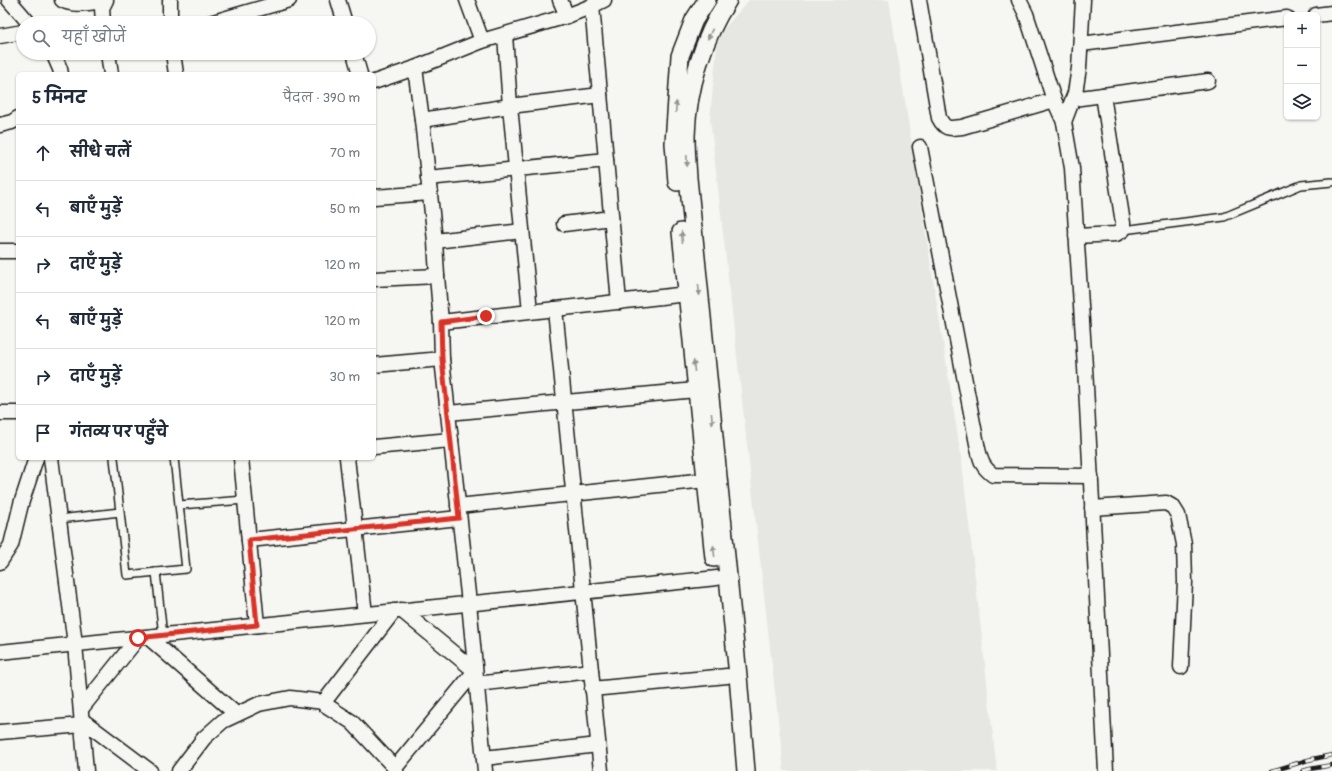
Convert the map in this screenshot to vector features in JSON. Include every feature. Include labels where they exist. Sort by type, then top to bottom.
[{"type":"street","points":[[9,0],[24,16]]},
{"type":"street","points":[[62,0],[72,3],[106,1]]},
{"type":"street","points":[[170,0],[170,16]]},
{"type":"street","points":[[234,16],[289,0]]},
{"type":"street","points":[[338,0],[343,16]]},
{"type":"street","points":[[467,0],[482,41]]},
{"type":"street","points":[[560,0],[566,16]]},
{"type":"street","points":[[707,0],[694,20],[680,56],[676,96],[674,143],[696,390],[717,578],[736,771]]},
{"type":"street","points":[[728,0],[719,14],[701,56],[691,91],[686,135],[688,178],[746,771]]},
{"type":"street","points":[[918,0],[939,118],[943,125],[948,128],[962,127],[1054,100]]},
{"type":"street","points":[[1019,0],[1026,14],[1054,100],[1064,122],[1072,168],[1106,771]]},
{"type":"street","points":[[1064,122],[1075,93],[1080,68],[1084,0]]},
{"type":"street","points":[[103,16],[102,8],[106,1]]},
{"type":"street","points":[[376,81],[415,68],[482,41],[566,16],[598,3],[600,96],[619,302]]},
{"type":"street","points":[[1320,14],[1332,13]]},
{"type":"street","points":[[1081,44],[1284,18]]},
{"type":"street","points":[[0,36],[16,33]]},
{"type":"street","points":[[505,35],[510,106],[530,311]]},
{"type":"street","points":[[56,60],[61,72]]},
{"type":"street","points":[[109,60],[111,72]]},
{"type":"street","points":[[174,60],[176,72]]},
{"type":"street","points":[[356,60],[359,72]]},
{"type":"street","points":[[415,68],[435,241],[442,359],[469,603],[484,764],[598,745]]},
{"type":"street","points":[[1073,99],[1208,81]]},
{"type":"street","points":[[1076,236],[1116,234],[1123,230],[1103,95]]},
{"type":"street","points":[[422,120],[510,106],[600,96]]},
{"type":"street","points":[[0,125],[16,119]]},
{"type":"street","points":[[920,147],[976,441],[982,464],[985,469],[993,475],[1090,476]]},
{"type":"street","points":[[428,178],[606,160]]},
{"type":"street","points":[[376,197],[430,192]]},
{"type":"street","points":[[564,224],[611,218]]},
{"type":"street","points":[[435,241],[522,231]]},
{"type":"street","points":[[0,251],[16,251]]},
{"type":"street","points":[[376,279],[437,276]]},
{"type":"street","points":[[441,322],[687,294]]},
{"type":"street","points":[[555,309],[601,771]]},
{"type":"street","points":[[376,365],[442,359]]},
{"type":"street","points":[[448,413],[696,390]]},
{"type":"street","points":[[0,413],[16,413]]},
{"type":"street","points":[[376,446],[451,440]]},
{"type":"street","points":[[0,562],[11,545],[21,504],[35,460]]},
{"type":"street","points":[[51,460],[75,644],[86,771]]},
{"type":"street","points":[[241,460],[257,625]]},
{"type":"street","points":[[347,460],[365,614]]},
{"type":"street","points":[[249,540],[355,529],[573,494],[706,480]]},
{"type":"street","points":[[1092,508],[1166,504],[1173,507],[1178,515],[1184,544],[1185,582],[1181,667]]},
{"type":"street","points":[[0,652],[717,578]]},
{"type":"street","points":[[397,610],[476,677],[591,671]]},
{"type":"street","points":[[324,702],[397,610]]},
{"type":"street","points":[[143,638],[236,714]]},
{"type":"street","points":[[0,732],[82,718],[143,638]]},
{"type":"street","points":[[592,689],[727,676]]},
{"type":"street","points":[[179,771],[204,738],[223,721],[258,704],[290,698],[324,702],[324,704],[352,722],[395,770],[476,677]]},
{"type":"street","points":[[82,718],[150,771]]},
{"type":"lane","points":[[1123,230],[1224,217],[1301,185],[1332,182]]},
{"type":"lane","points":[[114,460],[127,575],[186,569],[174,460]]},
{"type":"lane","points":[[179,505],[245,500]]},
{"type":"lane","points":[[59,519],[120,512]]},
{"type":"lane","points":[[156,572],[163,636]]},
{"type":"shaded area","points":[[749,0],[889,0],[962,463],[997,771],[784,771],[710,118],[718,36]]},
{"type":"railway","points":[[1272,771],[1308,760],[1332,755]]},
{"type":"railway","points":[[1303,771],[1332,765]]},
{"type":"route","points":[[138,638],[257,625],[249,540],[459,518],[442,359],[441,322],[486,316]]}]
